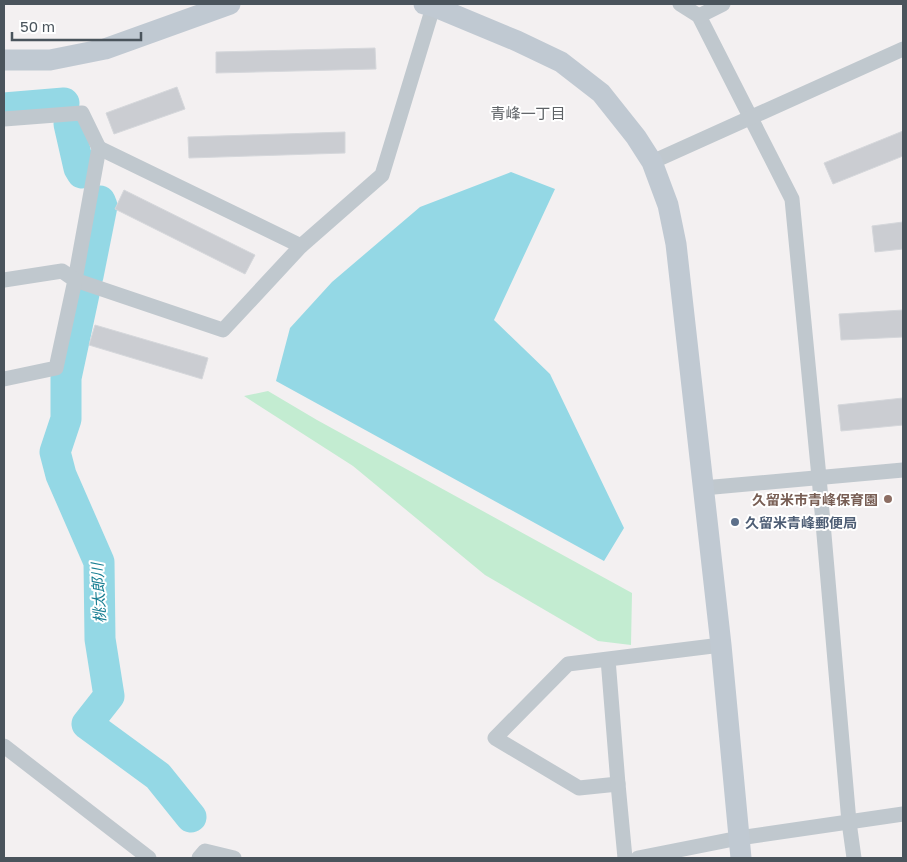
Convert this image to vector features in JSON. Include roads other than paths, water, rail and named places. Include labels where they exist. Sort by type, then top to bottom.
[{"type":"street","points":[[4,60],[50,60],[105,49],[230,4]]},
{"type":"street","points":[[680,4],[699,16],[792,199],[849,822],[854,858]]},
{"type":"street","points":[[699,16],[723,4]]},
{"type":"street","points":[[4,280],[62,272],[75,280],[223,330],[301,246],[382,175],[430,5],[517,41],[561,62],[601,93],[636,137],[652,162],[668,204],[676,244],[720,645],[740,848]]},
{"type":"street","points":[[652,162],[903,50]]},
{"type":"street","points":[[4,118],[82,113],[99,148],[75,280],[56,368],[4,379]]},
{"type":"street","points":[[99,148],[301,246]]},
{"type":"street","points":[[703,488],[903,470]]},
{"type":"street","points":[[618,784],[580,788],[495,738],[568,664],[720,645]]},
{"type":"street","points":[[608,659],[625,858]]},
{"type":"street","points":[[4,746],[149,858]]},
{"type":"street","points":[[638,858],[740,848],[849,822],[903,814]]},
{"type":"street","points":[[199,858],[205,851],[234,858]]},
{"type":"water","points":[[511,172],[555,189],[494,320],[550,374],[624,528],[604,561],[276,381],[290,328],[332,282],[420,207]]},
{"type":"waterway","name":"桃太郎川","points":[[4,108],[64,103]]},
{"type":"waterway","name":"桃太郎川","points":[[69,124],[79,168],[82,173]]},
{"type":"waterway","name":"桃太郎川","points":[[88,276],[102,206],[100,201]]},
{"type":"waterway","name":"桃太郎川","points":[[84,294],[66,378],[66,419],[55,452],[61,475],[99,562],[100,639],[109,696],[87,724],[158,776],[191,817]]},
{"type":"place","name":"久留米市青峰保育園","points":[[888,499]]},
{"type":"place","name":"久留米青峰郵便局","points":[[735,522]]},
{"type":"district","name":"青峰一丁目","points":[[528,113]]}]
